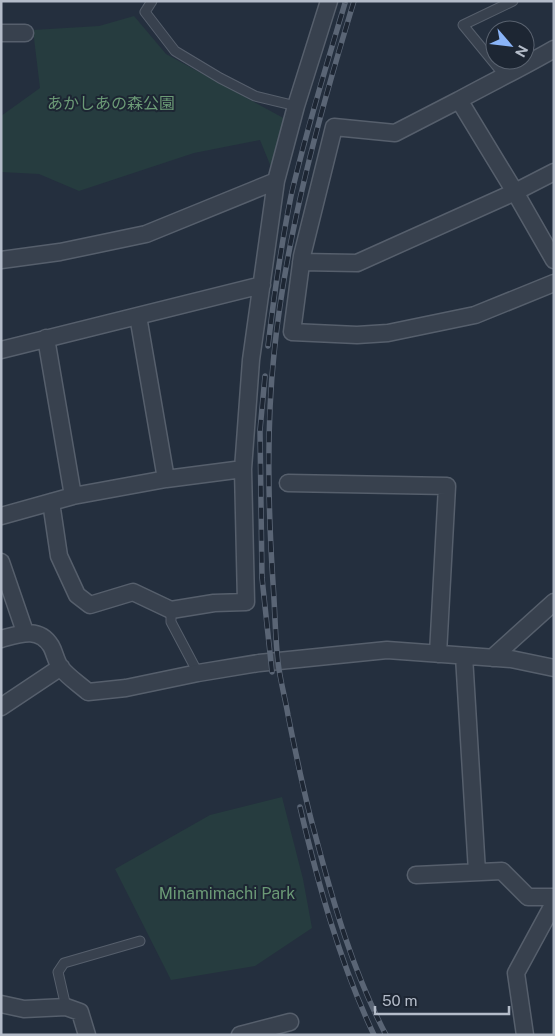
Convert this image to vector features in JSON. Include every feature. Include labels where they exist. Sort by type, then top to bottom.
[{"type":"street","points":[[50,502],[59,556],[77,595],[90,606],[134,592],[171,610],[214,603],[246,602],[243,469],[251,360],[276,181],[296,106],[329,1]]},
{"type":"street","points":[[1,33],[25,33]]},
{"type":"street","points":[[554,49],[526,66],[504,75],[394,133],[334,127],[301,262],[292,332],[357,335],[388,333],[475,315],[554,283]]},
{"type":"street","points":[[459,100],[554,260]]},
{"type":"street","points":[[301,262],[357,263],[515,192],[554,172]]},
{"type":"street","points":[[1,260],[60,252],[146,234],[276,181]]},
{"type":"street","points":[[1,350],[262,285]]},
{"type":"street","points":[[138,316],[166,478]]},
{"type":"street","points":[[46,338],[73,496]]},
{"type":"street","points":[[1,516],[73,496],[166,478],[243,469]]},
{"type":"street","points":[[288,483],[447,486],[438,654]]},
{"type":"street","points":[[1,562],[25,632]]},
{"type":"street","points":[[492,658],[554,602]]},
{"type":"street","points":[[1,639],[25,632],[33,632],[51,644],[61,667],[88,692],[126,688],[198,673],[265,663],[387,650],[511,659],[554,668]]},
{"type":"street","points":[[464,656],[477,872]]},
{"type":"street","points":[[1,707],[61,667]]},
{"type":"street","points":[[416,875],[502,871],[528,896],[554,897]]},
{"type":"street","points":[[526,1035],[516,973],[554,903]]},
{"type":"street","points":[[1,1004],[24,1009],[66,1006],[80,1012],[87,1035]]},
{"type":"street","points":[[240,1035],[290,1022]]},
{"type":"lane","points":[[152,1],[145,12],[175,51],[255,96],[296,106]]},
{"type":"lane","points":[[504,75],[463,25],[512,1]]},
{"type":"lane","points":[[171,610],[171,622],[198,673]]},
{"type":"lane","points":[[66,1006],[58,972],[64,963],[140,941]]},
{"type":"green space","name":"あかしあの森公園","points":[[134,16],[166,54],[287,120],[271,167],[260,140],[194,153],[79,191],[39,174],[1,172],[1,116],[40,88],[33,30],[99,26]]},
{"type":"green space","name":"Minamimachi Park","points":[[282,797],[303,879],[312,928],[255,966],[171,980],[115,869],[210,815]]},
{"type":"railway","points":[[354,1],[328,88],[305,176],[279,309],[271,383],[269,497],[278,662],[300,775],[322,860],[345,936],[364,987],[386,1035]]},
{"type":"railway","points":[[268,346],[291,196],[345,3]]},
{"type":"railway","points":[[265,376],[260,430],[262,578],[272,672]]},
{"type":"railway","points":[[300,807],[314,865],[340,952],[374,1035]]}]
